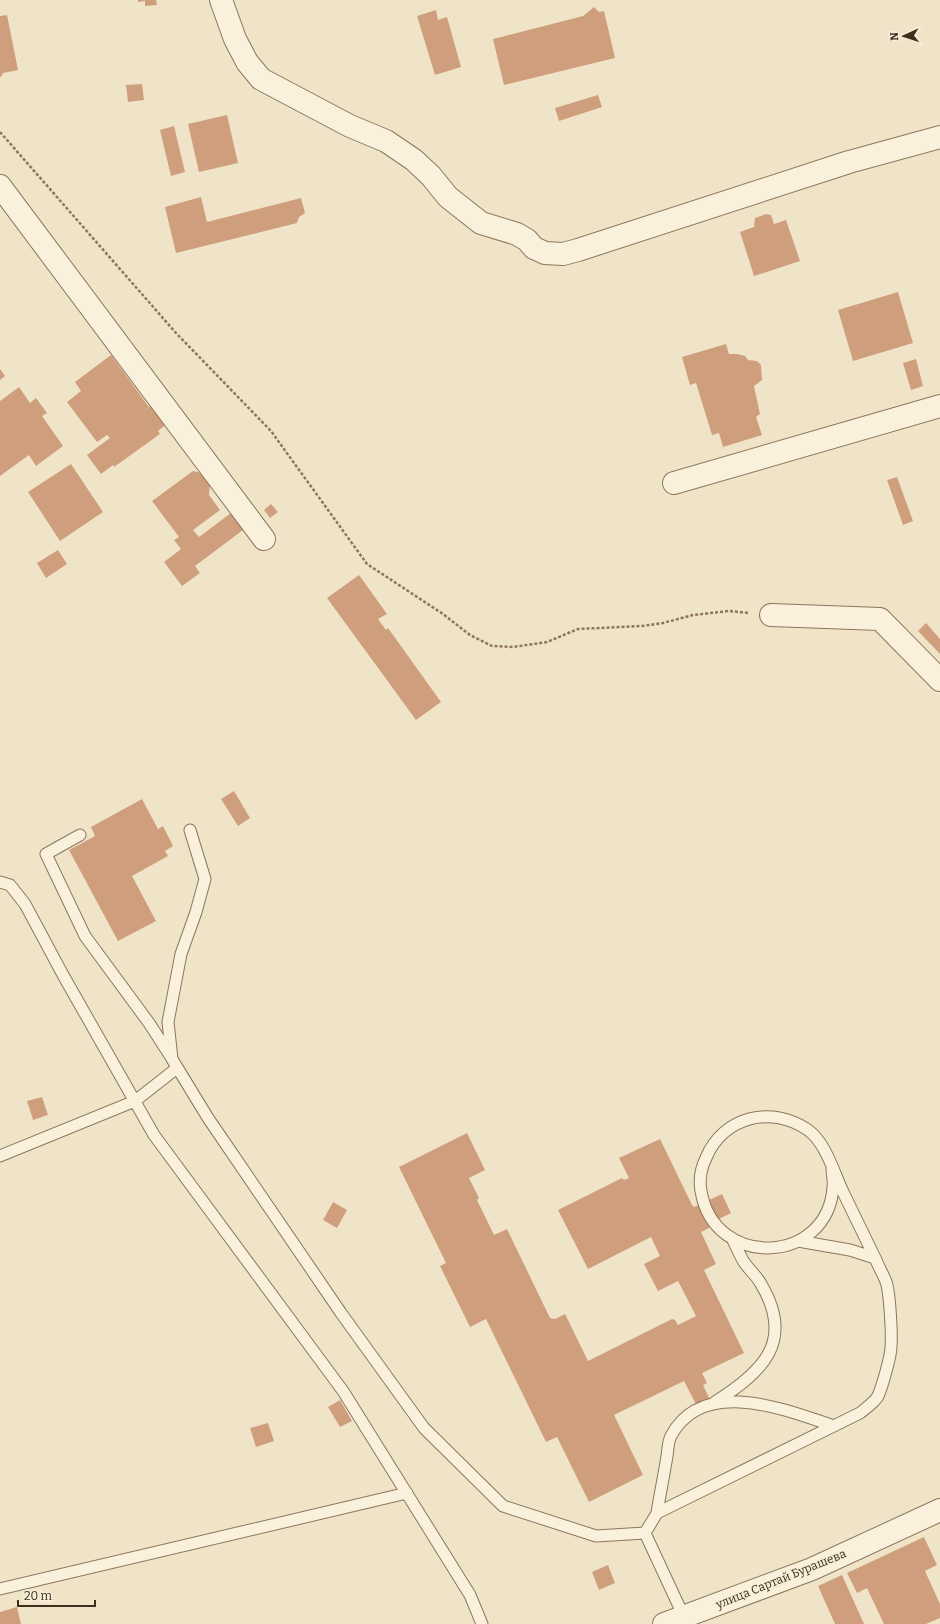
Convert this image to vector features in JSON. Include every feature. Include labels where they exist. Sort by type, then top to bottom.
[{"type":"street","points":[[221,0],[235,39],[246,62],[261,80],[350,126],[386,141],[414,160],[431,176],[448,197],[481,222],[517,234],[527,240],[534,248],[545,253],[563,254],[578,250],[849,162],[940,137]]},
{"type":"street","points":[[0,186],[264,539]]},
{"type":"street","points":[[674,483],[940,406]]},
{"type":"street","points":[[771,615],[880,619],[940,680]]},
{"type":"street","name":"улица Сартай Бурашева","points":[[674,1620],[812,1569],[940,1510]]},
{"type":"lane","points":[[175,1064],[168,1022],[181,954],[196,912],[205,879],[190,830]]},
{"type":"lane","points":[[80,835],[46,854],[85,936],[149,1023],[208,1118],[341,1313],[424,1428],[503,1506],[596,1536],[645,1533]]},
{"type":"lane","points":[[0,882],[10,885],[25,904],[154,1134],[343,1391],[470,1595],[482,1624]]},
{"type":"lane","points":[[0,1156],[135,1101],[175,1064]]},
{"type":"lane","points":[[656,1513],[860,1413],[877,1398],[892,1347],[887,1284],[832,1169],[824,1148],[810,1131],[790,1120],[768,1115],[745,1119],[726,1130],[710,1146],[702,1167],[700,1190],[707,1212],[720,1230],[733,1240],[749,1247],[766,1249],[782,1247],[798,1241],[812,1231],[823,1218],[830,1203],[833,1186],[832,1169]]},
{"type":"lane","points":[[674,1620],[645,1533],[656,1513],[671,1436],[687,1415],[729,1393],[762,1364],[772,1351],[776,1336],[774,1313],[761,1284],[744,1262],[733,1240]]},
{"type":"lane","points":[[798,1241],[843,1249],[875,1258]]},
{"type":"lane","points":[[714,1402],[743,1402],[786,1410],[834,1426]]},
{"type":"lane","points":[[0,1589],[407,1493]]},
{"type":"path","points":[[0,132],[176,333],[270,431],[367,564],[443,614],[470,634],[492,646],[513,647],[547,642],[578,630],[642,626],[663,623],[693,615],[729,611],[771,615]]},
{"type":"building","points":[[138,0],[156,0],[157,5],[145,6],[145,1],[138,2]]},
{"type":"building","points":[[594,7],[599,12],[604,11],[615,58],[504,85],[493,39],[583,16]]},
{"type":"building","points":[[436,10],[438,20],[447,17],[461,67],[435,75],[417,16]]},
{"type":"building","points":[[7,15],[18,70],[3,73],[0,78],[0,16]]},
{"type":"building","points":[[142,84],[144,100],[128,102],[126,85]]},
{"type":"building","points":[[598,95],[602,107],[559,121],[555,108]]},
{"type":"building","points":[[227,115],[238,163],[199,172],[188,124]]},
{"type":"building","points":[[174,126],[185,172],[171,176],[160,130]]},
{"type":"building","points":[[201,197],[207,222],[301,198],[305,213],[299,217],[297,223],[176,253],[165,207]]},
{"type":"building","points":[[766,214],[771,215],[774,224],[786,220],[800,261],[754,276],[740,232],[754,227],[755,218]]},
{"type":"building","points":[[898,292],[913,343],[853,361],[838,310]]},
{"type":"building","points":[[726,344],[729,354],[745,356],[748,360],[757,361],[761,365],[762,380],[754,386],[760,414],[756,417],[762,435],[723,447],[719,433],[712,435],[696,383],[690,385],[682,357]]},
{"type":"building","points":[[111,355],[149,407],[129,422],[156,402],[169,422],[158,431],[160,434],[114,467],[113,465],[101,474],[87,455],[110,438],[107,435],[97,442],[67,402],[81,391],[75,382]]},
{"type":"building","points":[[916,359],[923,386],[911,390],[903,363]]},
{"type":"building","points":[[0,369],[5,376],[0,380]]},
{"type":"building","points":[[19,387],[30,403],[36,398],[47,413],[42,416],[63,446],[36,466],[29,455],[0,476],[0,401]]},
{"type":"building","points":[[71,464],[103,512],[60,541],[28,492]]},
{"type":"building","points":[[193,471],[201,473],[210,484],[209,495],[220,510],[193,530],[199,537],[231,513],[243,530],[195,566],[200,573],[182,586],[164,562],[181,549],[174,540],[179,537],[152,501]]},
{"type":"building","points":[[897,477],[913,521],[903,525],[887,480]]},
{"type":"building","points":[[271,504],[278,512],[270,518],[264,510]]},
{"type":"building","points":[[58,550],[67,564],[46,578],[37,563]]},
{"type":"building","points":[[359,575],[387,614],[378,619],[386,630],[388,628],[441,702],[416,720],[327,598]]},
{"type":"building","points":[[926,623],[940,639],[940,654],[918,631]]},
{"type":"building","points":[[234,791],[250,818],[238,826],[221,799]]},
{"type":"building","points":[[142,799],[158,829],[163,826],[173,846],[165,851],[168,856],[132,876],[156,921],[118,941],[69,850],[95,836],[91,827]]},
{"type":"building","points":[[42,1097],[48,1115],[33,1120],[27,1101]]},
{"type":"building","points":[[467,1133],[485,1170],[469,1178],[479,1198],[477,1200],[494,1235],[507,1229],[550,1318],[555,1319],[565,1314],[588,1361],[672,1319],[675,1320],[678,1325],[696,1316],[678,1281],[658,1291],[644,1264],[660,1256],[651,1237],[588,1269],[558,1210],[622,1178],[624,1180],[629,1178],[619,1158],[660,1139],[692,1205],[694,1207],[722,1194],[731,1213],[709,1224],[711,1227],[701,1232],[716,1264],[704,1270],[744,1353],[702,1373],[707,1383],[703,1385],[713,1406],[700,1412],[684,1381],[614,1415],[643,1475],[589,1502],[557,1437],[546,1442],[486,1319],[470,1327],[440,1266],[446,1263],[399,1167]]},
{"type":"building","points":[[333,1202],[347,1210],[337,1228],[323,1220]]},
{"type":"building","points":[[340,1400],[352,1421],[340,1427],[328,1407]]},
{"type":"building","points":[[268,1423],[274,1441],[256,1447],[250,1428]]},
{"type":"building","points":[[924,1537],[937,1565],[925,1571],[940,1604],[940,1618],[926,1624],[884,1624],[867,1588],[857,1593],[847,1573]]},
{"type":"building","points":[[608,1565],[615,1583],[599,1590],[592,1572]]},
{"type":"building","points":[[842,1575],[864,1624],[835,1624],[818,1586]]},
{"type":"building","points":[[17,1607],[21,1624],[0,1624],[0,1612]]}]
